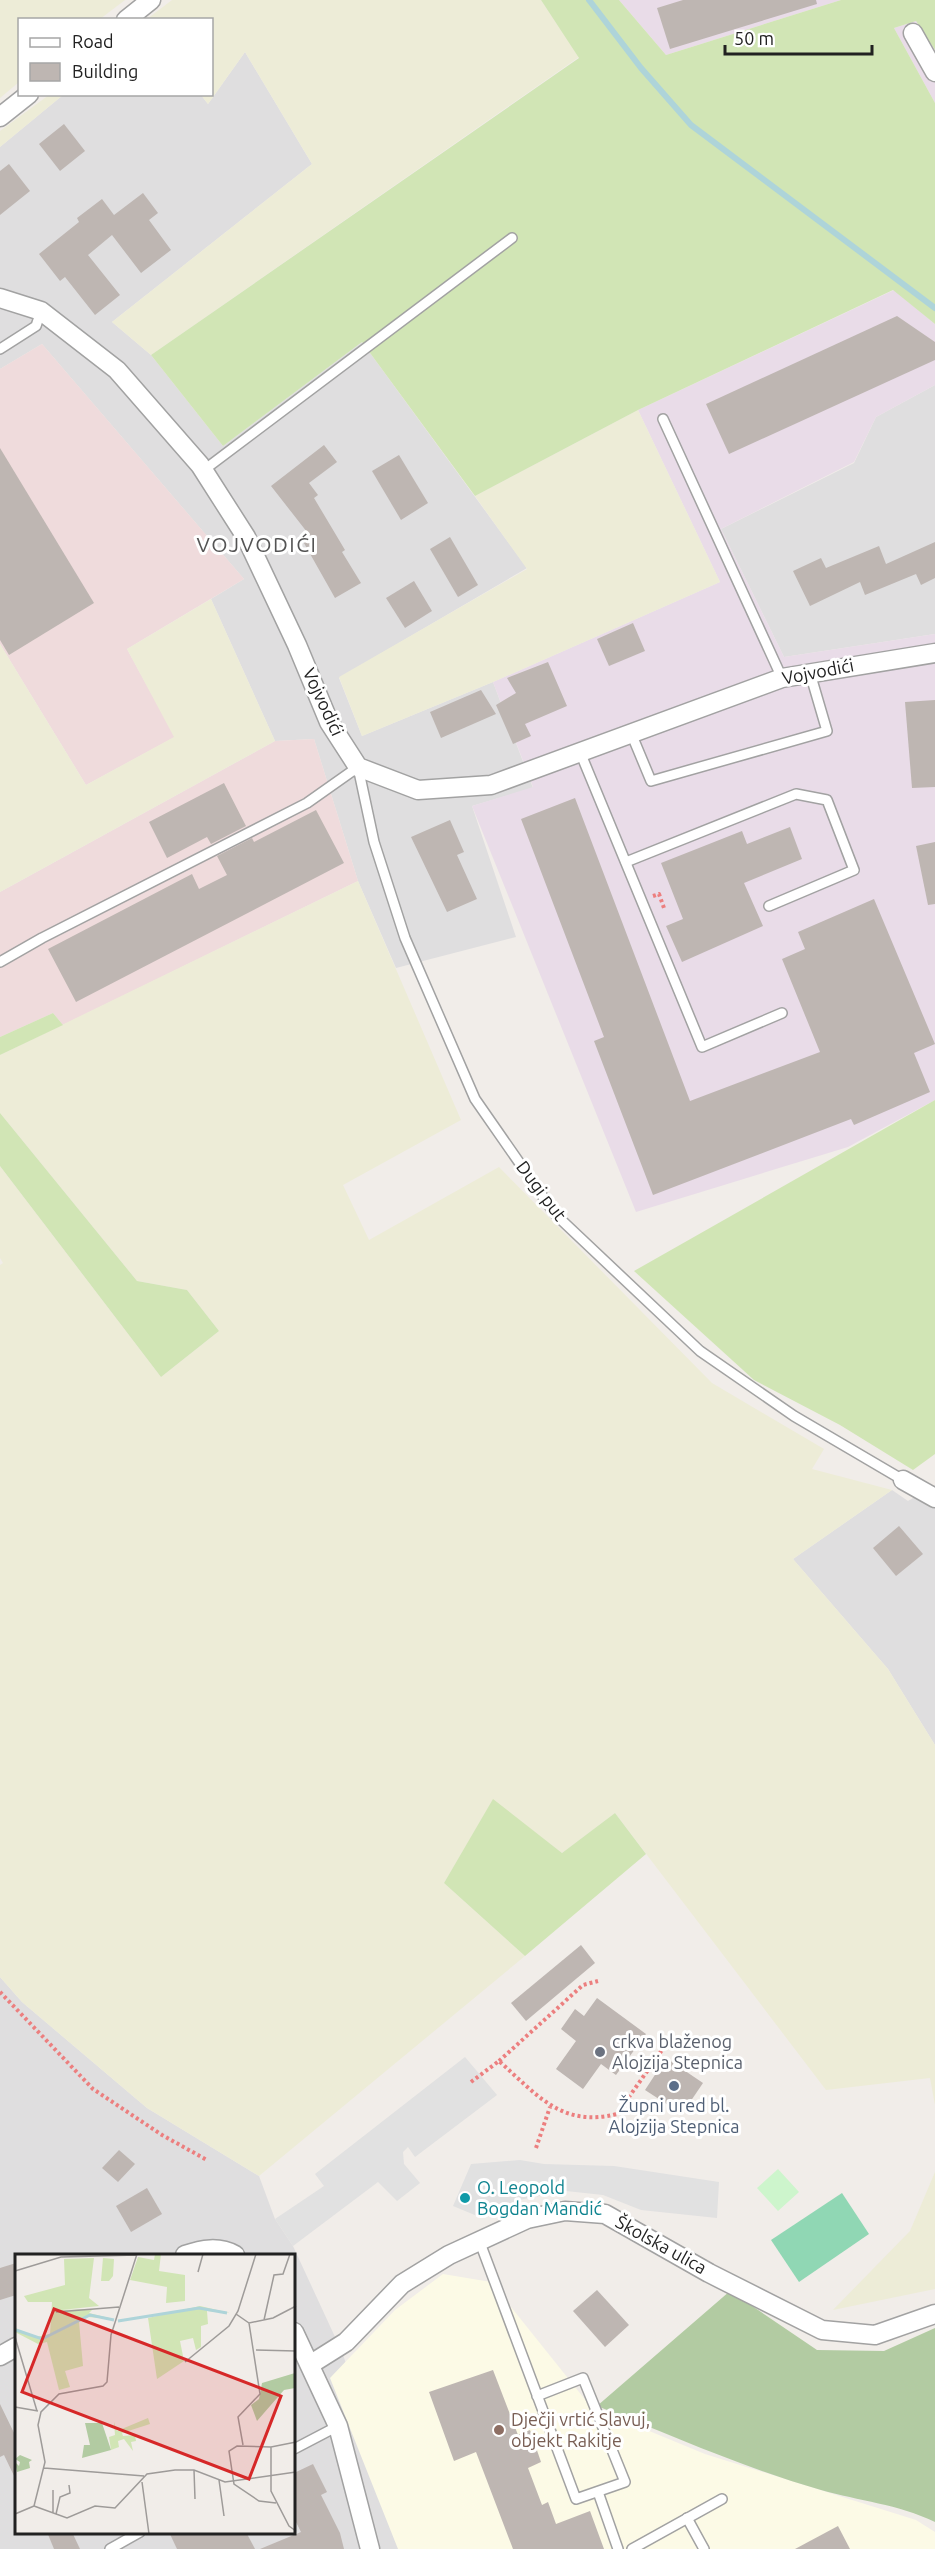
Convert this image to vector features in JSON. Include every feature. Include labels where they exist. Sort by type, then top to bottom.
[{"type":"street","points":[[128,18],[151,0]]},
{"type":"street","points":[[913,33],[935,72]]},
{"type":"street","points":[[0,117],[26,96]]},
{"type":"street","name":"Vojvodići","points":[[0,298],[41,311],[117,370],[204,470],[246,537],[297,645],[329,722],[358,767],[418,790],[491,785],[782,678],[935,653]]},
{"type":"street","name":"Dugi put","points":[[903,1480],[935,1498]]},
{"type":"street","name":"Školska ulica","points":[[310,2364],[346,2342],[402,2284],[479,2240],[527,2219],[566,2211],[605,2214],[709,2273],[822,2330],[875,2335],[935,2314]]},
{"type":"street","points":[[188,2254],[198,2250],[225,2249],[233,2254]]},
{"type":"street","points":[[296,2336],[338,2426],[370,2549]]},
{"type":"street","points":[[0,2356],[15,2348]]},
{"type":"lane","points":[[204,470],[512,238]]},
{"type":"lane","points":[[0,349],[36,326],[41,311]]},
{"type":"lane","points":[[663,419],[782,678]]},
{"type":"lane","points":[[631,733],[651,781],[827,731],[810,672]]},
{"type":"lane","points":[[580,752],[702,1047],[782,1013]]},
{"type":"lane","points":[[0,962],[42,938],[307,803],[358,767]]},
{"type":"lane","name":"Dugi put","points":[[358,767],[374,842],[405,938],[475,1099],[555,1214],[700,1351],[794,1416],[903,1480]]},
{"type":"lane","points":[[626,862],[796,794],[827,800],[854,870],[769,906]]},
{"type":"lane","points":[[479,2240],[537,2396],[576,2499],[625,2482],[583,2378],[537,2396]]},
{"type":"lane","points":[[296,2448],[338,2426]]},
{"type":"lane","points":[[598,2492],[618,2549]]},
{"type":"lane","points":[[632,2549],[722,2499]]},
{"type":"lane","points":[[687,2518],[704,2549]]},
{"type":"lane","points":[[110,2549],[136,2534]]},
{"type":"path","points":[[471,2082],[499,2061],[583,1985],[598,1981]]},
{"type":"path","points":[[0,1992],[93,2089],[162,2135],[207,2160]]},
{"type":"path","points":[[499,2061],[550,2107],[574,2117],[600,2119],[617,2114],[667,2043]]},
{"type":"path","points":[[536,2148],[550,2107]]},
{"type":"shaded area","points":[[619,0],[841,0],[666,55]]},
{"type":"shaded area","points":[[916,21],[935,50],[935,103],[894,28]]},
{"type":"shaded area","points":[[245,52],[312,164],[112,322],[151,355],[223,446],[362,342],[527,568],[339,678],[362,736],[493,682],[533,788],[472,806],[516,937],[396,968],[358,881],[314,739],[275,741],[211,599],[244,579],[42,344],[0,369],[0,147],[62,96],[202,96],[208,104]]},
{"type":"shaded area","points":[[894,290],[935,324],[935,385],[876,417],[854,462],[721,529],[784,657],[935,634],[935,1100],[848,1147],[636,1212],[472,806],[533,787],[493,682],[720,582],[638,410]]},
{"type":"shaded area","points":[[42,344],[244,579],[127,649],[175,737],[86,785],[0,644],[0,369]]},
{"type":"shaded area","points":[[935,385],[935,634],[784,657],[721,529],[854,463],[876,417]]},
{"type":"shaded area","points":[[314,739],[358,881],[63,1025],[53,1013],[0,1037],[0,892],[275,741]]},
{"type":"shaded area","points":[[935,1485],[935,1745],[888,1669],[793,1559],[892,1490],[908,1501]]},
{"type":"shaded area","points":[[0,1977],[22,2002],[147,2108],[259,2176],[275,2219],[293,2246],[342,2352],[411,2549],[0,2549]]},
{"type":"shaded area","points":[[465,2057],[497,2095],[415,2157],[408,2147],[403,2152],[404,2164],[420,2183],[397,2201],[378,2182],[293,2246],[275,2219],[324,2186],[315,2174]]},
{"type":"shaded area","points":[[520,2160],[544,2164],[614,2166],[719,2182],[717,2218],[641,2210],[603,2195],[566,2191],[519,2200],[482,2218],[453,2206],[471,2164]]},
{"type":"shaded area","name":"Dječji vrtić Slavuj, objekt Rakitje","points":[[443,2274],[491,2282],[591,2407],[705,2454],[916,2520],[935,2532],[935,2549],[398,2549],[330,2378],[395,2310]]},
{"type":"green space","points":[[0,0],[125,0],[101,18],[18,18],[18,83],[0,98]]},
{"type":"green space","points":[[172,0],[541,0],[579,57],[151,355],[112,322],[312,164],[245,52],[208,104],[202,96],[213,96],[213,18],[148,18]]},
{"type":"green space","points":[[541,0],[619,0],[666,55],[841,0],[935,0],[935,50],[916,21],[894,28],[935,103],[935,324],[893,290],[638,410],[475,496],[362,342],[223,446],[151,355],[579,58]]},
{"type":"green space","points":[[48,96],[62,96],[0,147],[0,131]]},
{"type":"green space","points":[[638,410],[720,582],[493,682],[362,736],[339,677],[527,569],[475,496]]},
{"type":"green space","points":[[211,599],[275,741],[0,892],[0,644],[86,785],[174,737],[127,649]]},
{"type":"green space","points":[[358,881],[461,1120],[343,1185],[369,1240],[499,1167],[712,1383],[824,1449],[812,1469],[892,1490],[793,1559],[888,1669],[935,1745],[935,2105],[930,2078],[826,2090],[615,1813],[562,1853],[493,1800],[444,1883],[525,1956],[259,2176],[147,2108],[22,2002],[0,1977],[0,1265],[3,1263],[0,1258],[0,1166],[161,1377],[219,1331],[187,1290],[137,1281],[0,1113],[0,1055]]},
{"type":"green space","points":[[53,1013],[63,1025],[0,1055],[0,1037]]},
{"type":"green space","points":[[935,1100],[935,1454],[913,1470],[840,1425],[754,1380],[634,1271]]},
{"type":"green space","points":[[0,1113],[137,1281],[187,1290],[219,1331],[161,1377],[0,1166]]},
{"type":"green space","points":[[493,1799],[562,1853],[615,1813],[646,1854],[525,1956],[444,1883]]},
{"type":"green space","points":[[778,2169],[799,2192],[778,2211],[757,2188]]},
{"type":"green space","points":[[935,2172],[935,2289],[833,2310],[910,2231]]},
{"type":"green space","points":[[842,2193],[869,2234],[799,2282],[771,2240]]},
{"type":"green space","points":[[730,2291],[817,2350],[884,2351],[935,2328],[935,2522],[907,2511],[821,2490],[764,2472],[597,2406]]},
{"type":"building","points":[[683,0],[816,0],[817,4],[670,49],[657,8]]},
{"type":"building","points":[[64,124],[85,151],[60,171],[39,144]]},
{"type":"building","points":[[9,164],[30,191],[0,215],[0,171]]},
{"type":"building","points":[[143,193],[158,213],[149,220],[171,250],[141,273],[112,235],[88,255],[120,295],[95,315],[65,277],[60,281],[39,254],[79,222],[77,218],[102,199],[114,215]]},
{"type":"building","points":[[897,316],[935,342],[935,360],[729,454],[706,404]]},
{"type":"building","points":[[324,445],[337,462],[309,483],[318,495],[314,498],[345,550],[342,552],[361,583],[335,598],[300,536],[307,532],[271,486]]},
{"type":"building","points":[[0,448],[94,603],[9,655],[0,640]]},
{"type":"building","points":[[399,455],[428,503],[401,520],[372,471]]},
{"type":"building","points":[[450,537],[478,585],[458,597],[430,549]]},
{"type":"building","points":[[935,542],[935,578],[921,585],[916,574],[865,595],[860,582],[810,606],[793,571],[821,558],[826,568],[879,546],[886,564]]},
{"type":"building","points":[[414,581],[432,611],[405,628],[386,598]]},
{"type":"building","points":[[633,623],[645,651],[609,666],[597,639]]},
{"type":"building","points":[[548,662],[567,706],[525,724],[531,736],[513,744],[496,705],[516,693],[507,678]]},
{"type":"building","points":[[481,690],[496,714],[441,738],[430,712]]},
{"type":"building","points":[[935,700],[935,787],[912,788],[905,702]]},
{"type":"building","points":[[224,783],[246,826],[211,844],[207,837],[167,858],[149,822]]},
{"type":"building","points":[[575,798],[690,1101],[820,1052],[782,959],[805,949],[798,932],[874,899],[935,1044],[914,1053],[930,1092],[854,1125],[851,1119],[653,1195],[594,1041],[604,1037],[521,819]]},
{"type":"building","points":[[316,810],[344,863],[76,1002],[48,949],[192,874],[199,889],[227,875],[217,856],[252,838],[254,842]]},
{"type":"building","points":[[450,820],[464,852],[457,855],[477,899],[447,912],[411,837]]},
{"type":"building","points":[[790,827],[802,859],[744,883],[763,926],[682,962],[666,926],[683,919],[661,863],[742,831],[747,844]]},
{"type":"building","points":[[935,842],[935,904],[928,905],[916,846]]},
{"type":"building","points":[[899,1526],[923,1554],[896,1576],[873,1548]]},
{"type":"building","points":[[581,1945],[595,1963],[526,2021],[511,2003]]},
{"type":"building","name":"crkva blaženog Alojzija Stepnica","points":[[597,1998],[646,2034],[616,2075],[601,2064],[583,2089],[556,2069],[576,2041],[561,2029],[575,2009],[584,2016]]},
{"type":"building","name":"Župni ured bl. Alojzija Stepnica","points":[[666,2058],[703,2083],[682,2114],[645,2090]]},
{"type":"building","points":[[119,2150],[135,2164],[118,2182],[102,2168]]},
{"type":"building","points":[[147,2188],[162,2214],[131,2232],[116,2206]]},
{"type":"building","points":[[15,2263],[15,2295],[0,2300],[0,2268]]},
{"type":"building","points":[[597,2290],[629,2325],[605,2347],[573,2311]]},
{"type":"building","points":[[493,2370],[518,2435],[530,2430],[541,2462],[528,2468],[542,2505],[548,2502],[556,2524],[590,2511],[604,2549],[513,2549],[476,2452],[454,2461],[429,2392]]},
{"type":"building","points":[[0,2404],[15,2435],[15,2478],[4,2455],[0,2457]]},
{"type":"building","points":[[313,2464],[327,2492],[321,2495],[340,2533],[344,2549],[260,2549],[301,2532],[296,2522],[296,2472]]},
{"type":"building","points":[[838,2526],[850,2549],[795,2549]]},
{"type":"building","points":[[48,2534],[73,2534],[80,2549],[54,2549]]},
{"type":"building","points":[[170,2534],[247,2534],[255,2549],[177,2549]]},
{"type":"waterway","points":[[589,0],[641,68],[691,125],[935,308]]},
{"type":"place","name":"crkva blaženog Alojzija Stepnica","points":[[600,2052]]},
{"type":"place","name":"Župni ured bl. Alojzija Stepnica","points":[[674,2086]]},
{"type":"place","name":"O. Leopold Bogdan Mandić","points":[[465,2198]]},
{"type":"place","name":"Dječji vrtić Slavuj, objekt Rakitje","points":[[499,2430]]},
{"type":"district","name":"VOJVODIĆI","points":[[257,545]]}]
